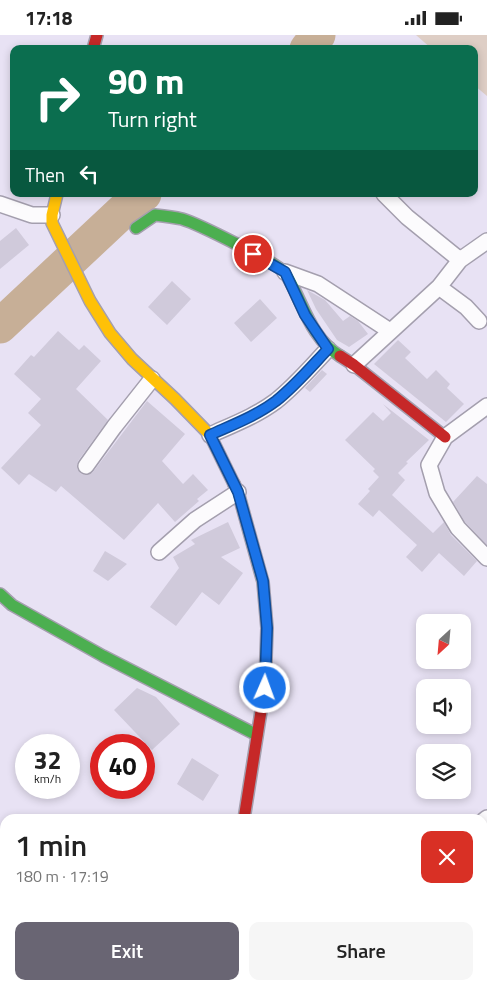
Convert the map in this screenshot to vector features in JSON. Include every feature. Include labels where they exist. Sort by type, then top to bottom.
[{"type":"street","points":[[56,197],[52,219],[90,301],[110,333],[132,359],[210,435],[238,492],[263,581],[267,628],[265,688],[245,814]]},
{"type":"street","points":[[387,197],[407,217],[460,260]]},
{"type":"street","points":[[0,204],[32,215],[52,219]]},
{"type":"street","points":[[136,228],[155,215],[182,219],[222,236],[285,272],[318,284],[390,331]]},
{"type":"street","points":[[354,365],[439,287],[460,260],[487,241]]},
{"type":"street","points":[[285,272],[305,315],[328,349],[354,365],[445,437]]},
{"type":"street","points":[[439,287],[466,307],[479,321]]},
{"type":"street","points":[[210,435],[255,414],[275,402],[328,349]]},
{"type":"street","points":[[86,467],[114,427],[152,379]]},
{"type":"street","points":[[487,406],[445,437],[429,465],[437,493],[458,528],[487,558]]},
{"type":"street","points":[[158,551],[195,521],[238,492]]},
{"type":"street","points":[[0,595],[12,605],[103,656],[257,735]]},
{"type":"shaded area","points":[[416,35],[487,35],[487,96],[478,88],[478,45],[427,45]]},
{"type":"building","points":[[16,228],[29,245],[0,269],[0,241]]},
{"type":"building","points":[[172,281],[191,299],[167,325],[148,307]]},
{"type":"building","points":[[307,290],[325,300],[343,321],[350,316],[358,321],[368,334],[349,347],[337,340],[316,309]]},
{"type":"building","points":[[260,299],[277,318],[251,342],[234,323]]},
{"type":"building","points":[[58,331],[79,350],[84,345],[101,361],[76,389],[108,420],[78,461],[78,470],[81,474],[86,475],[93,472],[147,401],[185,434],[162,461],[183,484],[193,474],[208,490],[197,499],[199,501],[175,522],[158,503],[124,540],[61,486],[56,492],[29,474],[19,485],[1,468],[41,425],[28,413],[41,399],[14,374],[31,355],[34,357]]},
{"type":"building","points":[[398,340],[411,352],[405,358],[427,379],[436,370],[450,384],[447,388],[464,404],[446,422],[374,364]]},
{"type":"building","points":[[322,370],[327,374],[310,392],[305,388]]},
{"type":"building","points":[[383,404],[429,440],[406,462],[408,463],[398,473],[405,480],[392,495],[433,533],[444,522],[451,535],[477,561],[464,576],[439,553],[422,572],[406,557],[417,545],[379,510],[373,517],[358,504],[379,477],[373,471],[375,469],[345,440],[373,412],[383,421],[391,413]]},
{"type":"building","points":[[477,476],[487,484],[487,545],[465,522],[453,502]]},
{"type":"building","points":[[228,522],[240,548],[221,557],[243,573],[219,605],[202,592],[176,626],[150,607],[179,568],[173,557],[195,544],[191,540]]},
{"type":"building","points":[[105,551],[127,564],[108,581],[93,571]]},
{"type":"building","points":[[137,688],[156,697],[180,724],[155,747],[155,734],[137,734],[114,710]]},
{"type":"building","points":[[192,758],[219,775],[203,801],[177,784]]},
{"type":"waterway","points":[[310,45],[318,35]]},
{"type":"waterway","points":[[0,326],[140,197]]},
{"type":"traffic: fast","points":[[136,228],[155,215],[182,219],[269,262],[286,274],[314,330],[321,340],[340,356]]},
{"type":"traffic: fast","points":[[234,484],[238,492],[263,582],[267,628],[265,686]]},
{"type":"traffic: fast","points":[[0,594],[12,605],[103,656],[257,735]]},
{"type":"traffic: slow","points":[[56,197],[52,223],[90,301],[110,333],[132,359],[210,435],[234,484]]},
{"type":"traffic: jam","points":[[94,45],[97,35]]},
{"type":"traffic: jam","points":[[340,356],[445,437]]},
{"type":"traffic: jam","points":[[245,814],[265,686]]},
{"type":"route","points":[[253,254],[285,272],[305,315],[328,349],[275,402],[255,414],[210,435],[238,492],[263,581],[267,628],[265,688]]}]
